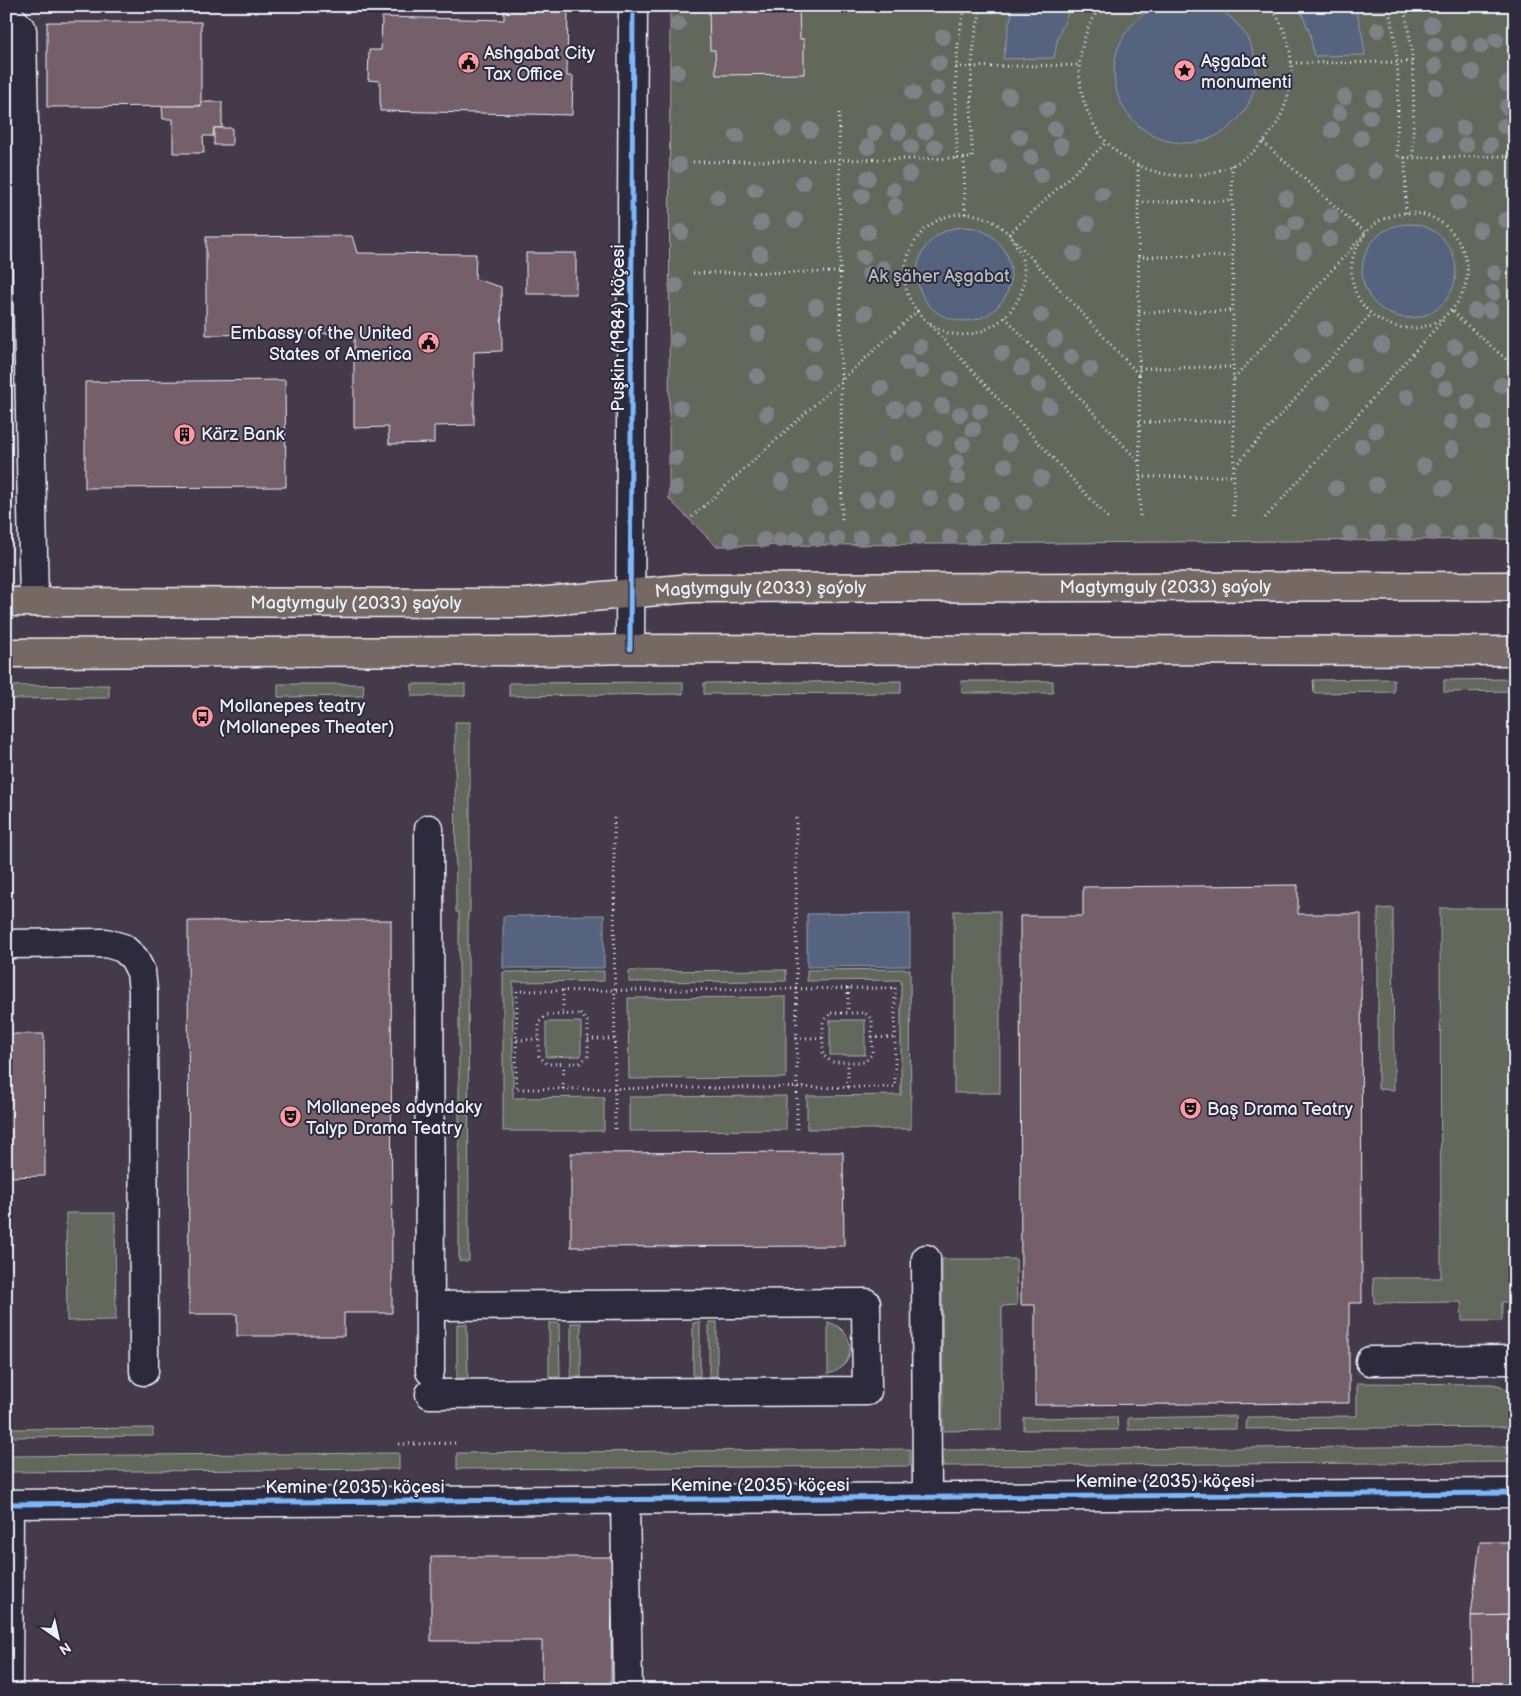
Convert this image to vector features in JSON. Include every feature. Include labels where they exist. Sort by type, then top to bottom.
[{"type":"main road","name":"Magtymguly (2033) şaýoly","points":[[6,602],[525,603],[692,588],[1515,586]]},
{"type":"main road","points":[[6,653],[630,649],[1515,651]]},
{"type":"street","name":"Puşkin (1984) köçesi","points":[[630,649],[633,6]]},
{"type":"street","points":[[6,12],[22,30],[34,602]]},
{"type":"street","points":[[429,829],[430,1382],[867,1391],[866,1303],[430,1306]]},
{"type":"street","points":[[6,944],[106,943],[123,948],[134,958],[141,972],[143,991],[144,1371]]},
{"type":"street","points":[[926,1259],[926,1497]]},
{"type":"street","points":[[1370,1361],[1515,1360]]},
{"type":"street","name":"Kemine (2035) köçesi","points":[[8,1504],[1515,1492]]},
{"type":"street","points":[[625,1499],[628,1690]]},
{"type":"street","points":[[8,1504],[8,1690]]},
{"type":"path","points":[[957,159],[956,67],[960,29],[966,6]]},
{"type":"path","points":[[693,162],[972,158],[972,67],[975,32],[982,6]]},
{"type":"path","points":[[1101,6],[1086,32],[1080,52],[1081,93],[1088,113],[1098,131],[1128,160],[1146,170],[1166,175],[1187,177],[1208,174],[1232,166],[1246,158],[1264,142],[1284,109],[1290,89],[1290,48],[1283,28],[1270,6]]},
{"type":"path","points":[[1387,6],[1393,27],[1397,62],[1397,158],[1515,156]]},
{"type":"path","points":[[1403,6],[1408,24],[1412,62],[1413,157]]},
{"type":"path","points":[[1291,63],[1412,62]]},
{"type":"path","points":[[956,67],[1080,65]]},
{"type":"path","points":[[839,113],[842,523]]},
{"type":"path","points":[[1009,234],[1108,142]]},
{"type":"path","points":[[1264,142],[1366,232]]},
{"type":"path","points":[[1405,157],[1406,213]]},
{"type":"path","points":[[964,158],[965,214]]},
{"type":"path","points":[[1138,165],[1140,519]]},
{"type":"path","points":[[1232,166],[1234,518]]},
{"type":"path","points":[[1138,202],[1232,201]]},
{"type":"path","points":[[1234,379],[1366,232],[1379,221],[1406,213],[1426,215],[1442,222],[1454,233],[1463,247],[1467,263],[1466,280],[1462,296],[1265,518]]},
{"type":"path","points":[[1110,520],[917,311],[910,301],[905,285],[904,268],[909,251],[917,236],[930,225],[945,217],[965,214],[979,215],[995,222],[1009,234],[1139,375]]},
{"type":"path","points":[[1366,232],[1357,246],[1352,262],[1352,278],[1356,294],[1371,314],[1392,326],[1408,329],[1424,327],[1440,320],[1452,309]]},
{"type":"path","points":[[917,311],[933,325],[949,332],[966,334],[983,331],[998,323],[1011,312],[1020,297],[1024,280],[1024,263],[1018,247],[1009,234]]},
{"type":"path","points":[[1138,257],[1233,256]]},
{"type":"path","points":[[693,273],[840,272]]},
{"type":"path","points":[[1452,309],[1515,367]]},
{"type":"path","points":[[692,517],[917,311]]},
{"type":"path","points":[[1139,312],[1233,311]]},
{"type":"path","points":[[1234,466],[1371,314]]},
{"type":"path","points":[[1005,317],[1140,463]]},
{"type":"path","points":[[1139,368],[1234,367]]},
{"type":"path","points":[[1139,422],[1234,421]]},
{"type":"path","points":[[1140,477],[1234,476]]},
{"type":"path","points":[[614,818],[614,1131]]},
{"type":"path","points":[[796,818],[797,1130]]},
{"type":"path","points":[[848,988],[848,1013]]},
{"type":"path","points":[[895,988],[894,1087],[516,1089],[516,990],[796,989],[895,988]]},
{"type":"path","points":[[563,990],[564,1015]]},
{"type":"path","points":[[831,1013],[848,1013],[865,1013],[872,1020],[872,1054],[865,1062],[831,1062],[823,1055],[823,1021],[831,1013]]},
{"type":"path","points":[[580,1014],[588,1022],[588,1039],[588,1056],[580,1064],[547,1064],[539,1056],[539,1022],[546,1015],[580,1014]]},
{"type":"path","points":[[872,1037],[895,1038]]},
{"type":"path","points":[[796,1038],[823,1038]]},
{"type":"path","points":[[517,1040],[539,1039]]},
{"type":"path","points":[[588,1039],[615,1039]]},
{"type":"path","points":[[848,1062],[848,1087]]},
{"type":"path","points":[[563,1088],[564,1064]]},
{"type":"path","points":[[399,1444],[457,1443]]},
{"type":"green space","name":"Ak şäher Aşgabat","points":[[670,6],[1515,6],[1515,539],[716,546],[669,499]]},
{"type":"green space","points":[[1394,679],[1394,692],[1314,693],[1313,680]]},
{"type":"green space","points":[[1515,679],[1515,691],[1444,692],[1444,680]]},
{"type":"green space","points":[[901,681],[901,693],[704,694],[704,683]]},
{"type":"green space","points":[[961,681],[1053,681],[1053,693],[962,693]]},
{"type":"green space","points":[[683,682],[683,694],[509,696],[509,683]]},
{"type":"green space","points":[[278,684],[364,684],[363,696],[278,697]]},
{"type":"green space","points":[[412,684],[465,684],[465,696],[412,696]]},
{"type":"green space","points":[[109,685],[109,698],[6,699],[6,686]]},
{"type":"green space","points":[[455,722],[470,722],[470,912],[468,912],[469,1261],[459,1261],[459,912],[456,912]]},
{"type":"green space","points":[[1393,908],[1394,1090],[1378,1089],[1378,909]]},
{"type":"green space","points":[[1440,908],[1515,908],[1515,1302],[1502,1302],[1502,1321],[1462,1321],[1461,1302],[1374,1303],[1373,1278],[1441,1278]]},
{"type":"green space","points":[[954,911],[1000,911],[1000,1093],[954,1093]]},
{"type":"green space","points":[[910,969],[911,1129],[807,1129],[807,1096],[901,1095],[901,980],[807,981],[807,970]]},
{"type":"green space","points":[[786,970],[786,981],[629,982],[629,971]]},
{"type":"green space","points":[[604,971],[604,981],[513,982],[513,1098],[604,1097],[604,1131],[503,1131],[503,972]]},
{"type":"green space","points":[[786,997],[786,1078],[629,1079],[628,998]]},
{"type":"green space","points":[[830,1020],[865,1020],[865,1055],[830,1055]]},
{"type":"green space","points":[[546,1022],[581,1022],[581,1056],[546,1057]]},
{"type":"green space","points":[[786,1096],[786,1130],[629,1131],[629,1097]]},
{"type":"green space","points":[[66,1213],[115,1213],[116,1320],[67,1321]]},
{"type":"green space","points":[[942,1259],[1016,1259],[1017,1305],[1002,1306],[1002,1430],[943,1431]]},
{"type":"green space","points":[[700,1322],[700,1376],[693,1376],[693,1323]]},
{"type":"green space","points":[[709,1322],[717,1322],[717,1376],[709,1376]]},
{"type":"green space","points":[[828,1322],[838,1326],[844,1333],[849,1340],[850,1348],[849,1357],[845,1364],[838,1370],[828,1374]]},
{"type":"green space","points":[[549,1323],[559,1323],[560,1377],[549,1377]]},
{"type":"green space","points":[[571,1323],[581,1323],[581,1377],[571,1377]]},
{"type":"green space","points":[[457,1324],[467,1324],[468,1378],[457,1378]]},
{"type":"green space","points":[[1357,1383],[1493,1384],[1501,1386],[1515,1395],[1515,1427],[1246,1429],[1247,1417],[1357,1416]]},
{"type":"green space","points":[[1236,1416],[1236,1429],[1128,1430],[1128,1418]]},
{"type":"green space","points":[[1117,1417],[1118,1430],[1024,1430],[1024,1418]]},
{"type":"green space","points":[[153,1428],[153,1436],[6,1437],[6,1429]]},
{"type":"green space","points":[[1515,1446],[1515,1462],[943,1466],[943,1450]]},
{"type":"green space","points":[[910,1449],[910,1466],[457,1469],[457,1453]]},
{"type":"green space","points":[[399,1453],[399,1469],[6,1472],[6,1456]]},
{"type":"water","points":[[1185,1],[1199,2],[1212,6],[1225,13],[1235,22],[1244,32],[1251,45],[1255,58],[1255,86],[1251,99],[1244,112],[1235,122],[1225,131],[1212,138],[1199,142],[1185,143],[1171,142],[1158,138],[1145,131],[1135,122],[1126,112],[1119,99],[1115,86],[1114,72],[1115,58],[1119,45],[1126,32],[1135,22],[1145,13],[1158,6],[1171,2]]},
{"type":"water","points":[[1014,6],[1071,6],[1058,37],[1054,58],[1003,59]]},
{"type":"water","points":[[1299,6],[1355,6],[1365,55],[1314,56],[1310,34]]},
{"type":"water","points":[[1409,224],[1427,228],[1442,238],[1452,253],[1456,271],[1452,289],[1442,304],[1427,314],[1409,318],[1391,314],[1376,304],[1366,289],[1362,271],[1366,253],[1376,238],[1391,228]]},
{"type":"water","points":[[964,227],[982,231],[997,241],[1007,256],[1011,274],[1007,292],[997,307],[982,317],[964,321],[946,317],[931,307],[921,292],[917,274],[921,256],[931,241],[946,231]]},
{"type":"water","points":[[910,913],[910,966],[807,967],[807,914]]},
{"type":"water","points":[[604,915],[604,968],[503,968],[503,916]]},
{"type":"building","name":"Ashgabat City Tax Office","points":[[504,6],[568,6],[567,76],[573,76],[572,115],[380,111],[380,81],[368,80],[369,50],[381,50],[382,17],[504,20]]},
{"type":"building","points":[[709,6],[799,6],[800,39],[804,39],[804,74],[716,75],[715,50],[710,50]]},
{"type":"building","points":[[47,22],[201,22],[201,106],[47,107]]},
{"type":"building","points":[[201,102],[222,102],[222,128],[214,128],[213,136],[203,136],[204,153],[173,153],[173,119],[163,119],[162,106],[201,106]]},
{"type":"building","points":[[214,128],[232,128],[232,145],[214,145]]},
{"type":"building","name":"Embassy of the United States of America","points":[[352,236],[357,253],[476,254],[475,279],[501,287],[502,351],[474,352],[474,425],[434,426],[434,443],[389,444],[388,427],[354,428],[354,333],[206,335],[206,237]]},
{"type":"building","points":[[526,253],[576,253],[576,294],[526,294]]},
{"type":"building","name":"Kärz Bank","points":[[285,380],[286,487],[85,488],[85,382]]},
{"type":"building","name":"Baş Drama Teatry","points":[[1298,885],[1298,914],[1361,914],[1362,1303],[1349,1303],[1349,1403],[1035,1405],[1035,1305],[1021,1305],[1020,916],[1083,916],[1083,887]]},
{"type":"building","name":"Mollanepes adyndaky Talyp Drama Teatry","points":[[391,920],[392,1313],[344,1313],[344,1336],[237,1336],[237,1314],[189,1314],[188,921]]},
{"type":"building","points":[[6,1034],[44,1034],[45,1176],[6,1177]]},
{"type":"building","points":[[843,1152],[844,1246],[571,1247],[571,1153]]},
{"type":"building","points":[[1480,1542],[1515,1542],[1515,1615],[1471,1616]]},
{"type":"building","points":[[431,1557],[612,1557],[611,1690],[542,1690],[542,1641],[431,1641]]},
{"type":"building","points":[[1515,1615],[1515,1690],[1472,1690],[1471,1616]]},
{"type":"cycle path","points":[[630,649],[633,6]]},
{"type":"cycle path","points":[[6,1504],[1515,1493]]},
{"type":"place","name":"Ashgabat City Tax Office","points":[[468,63]]},
{"type":"place","name":"Aşgabat monumenti","points":[[1185,71]]},
{"type":"place","name":"Embassy of the United States of America","points":[[428,343]]},
{"type":"place","name":"Kärz Bank","points":[[185,434]]},
{"type":"place","name":"Mollanepes teatry (Mollanepes Theater)","points":[[203,716]]},
{"type":"place","name":"Baş Drama Teatry","points":[[1191,1109]]},
{"type":"place","name":"Mollanepes adyndaky Talyp Drama Teatry","points":[[290,1117]]}]
